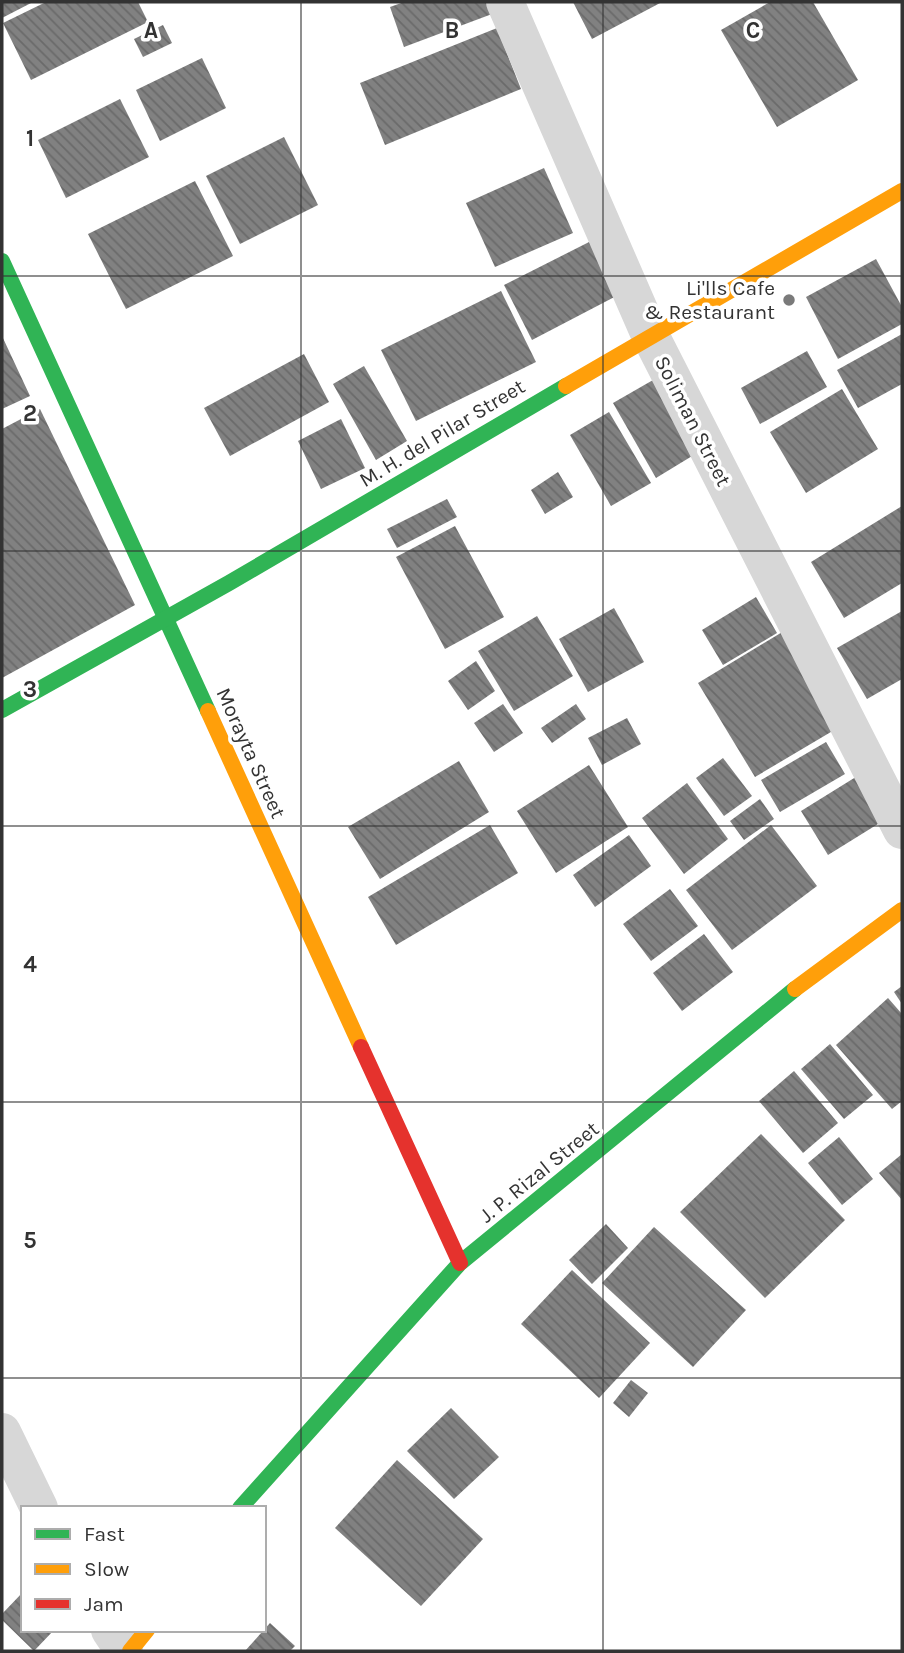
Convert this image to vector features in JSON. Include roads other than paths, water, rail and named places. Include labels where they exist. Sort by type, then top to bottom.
[{"type":"street","name":"Soliman Street","points":[[505,2],[650,335],[902,830]]},
{"type":"street","name":"M. H. del Pilar Street","points":[[2,710],[168,619],[650,335],[902,191]]},
{"type":"street","name":"Morayta Street","points":[[2,261],[168,619],[460,1263]]},
{"type":"street","name":"J. P. Rizal Street","points":[[242,1506],[460,1263],[789,993],[902,910]]},
{"type":"street","points":[[2,1432],[38,1506]]},
{"type":"street","points":[[111,1632],[124,1651]]},
{"type":"street","points":[[131,1651],[145,1632]]},
{"type":"place","name":"Li'lls Cafe & Restaurant","points":[[789,300]]}]
